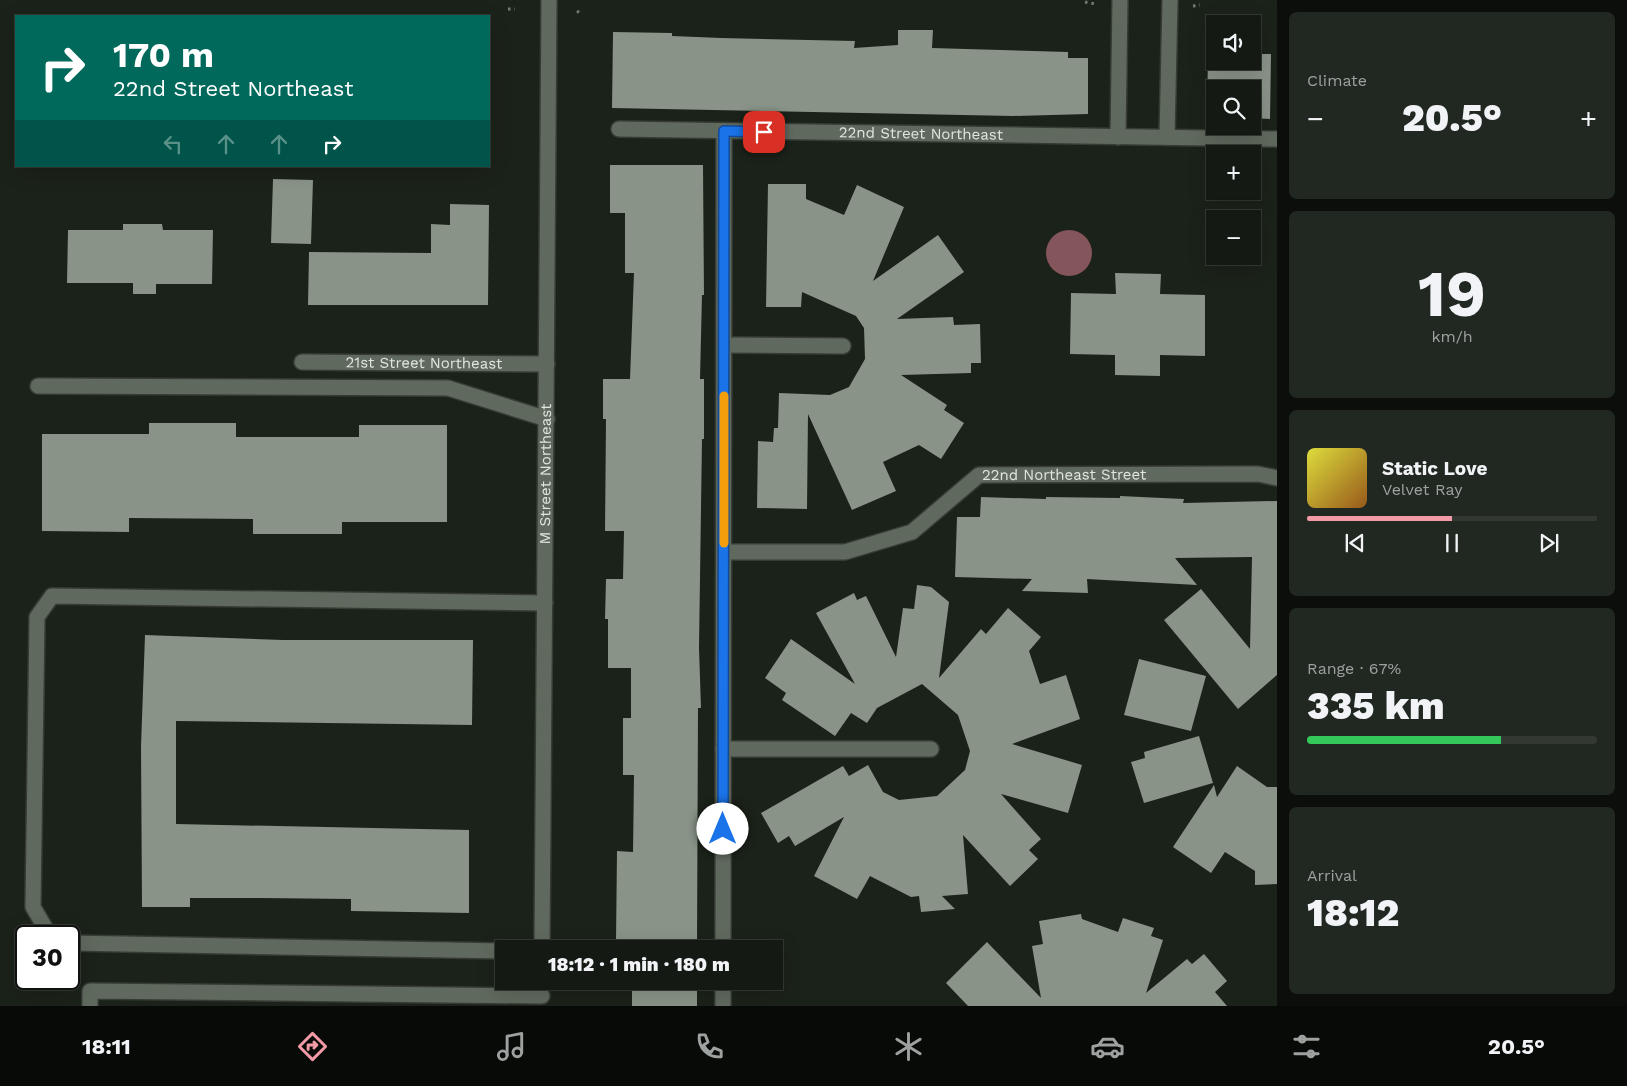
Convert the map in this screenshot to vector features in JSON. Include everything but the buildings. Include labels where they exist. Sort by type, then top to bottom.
[{"type":"street","name":"M Street Northeast","points":[[542,940],[549,0]]},
{"type":"street","points":[[1118,137],[1120,0]]},
{"type":"street","points":[[1168,137],[1170,0]]},
{"type":"street","name":"22nd Street Northeast","points":[[619,129],[1277,139]]},
{"type":"street","points":[[723,940],[724,131]]},
{"type":"street","points":[[724,346],[843,346]]},
{"type":"street","name":"21st Street Northeast","points":[[302,362],[547,364]]},
{"type":"street","points":[[38,386],[448,388],[546,419]]},
{"type":"street","name":"22nd Northeast Street","points":[[724,552],[845,552],[874,544],[912,532],[979,476],[1258,474],[1277,478]]},
{"type":"street","points":[[44,925],[33,907],[37,618],[52,596],[545,603]]},
{"type":"street","points":[[723,749],[931,749]]},
{"type":"street","points":[[80,943],[495,951]]},
{"type":"street","points":[[723,990],[723,1006]]},
{"type":"street","points":[[90,1006],[90,991],[470,1001],[542,995]]},
{"type":"path","points":[[1085,2],[1096,4]]},
{"type":"path","points":[[1193,6],[1200,5]]},
{"type":"path","points":[[508,9],[515,9]]},
{"type":"path","points":[[577,12],[581,14]]},
{"type":"shaded area","points":[[1069,230],[1082,234],[1088,240],[1092,253],[1088,266],[1082,272],[1069,276],[1056,272],[1050,266],[1046,253],[1050,240],[1056,234]]},
{"type":"slow traffic","points":[[724,396],[724,543]]},
{"type":"route","points":[[723,829],[724,131],[764,132]]}]
